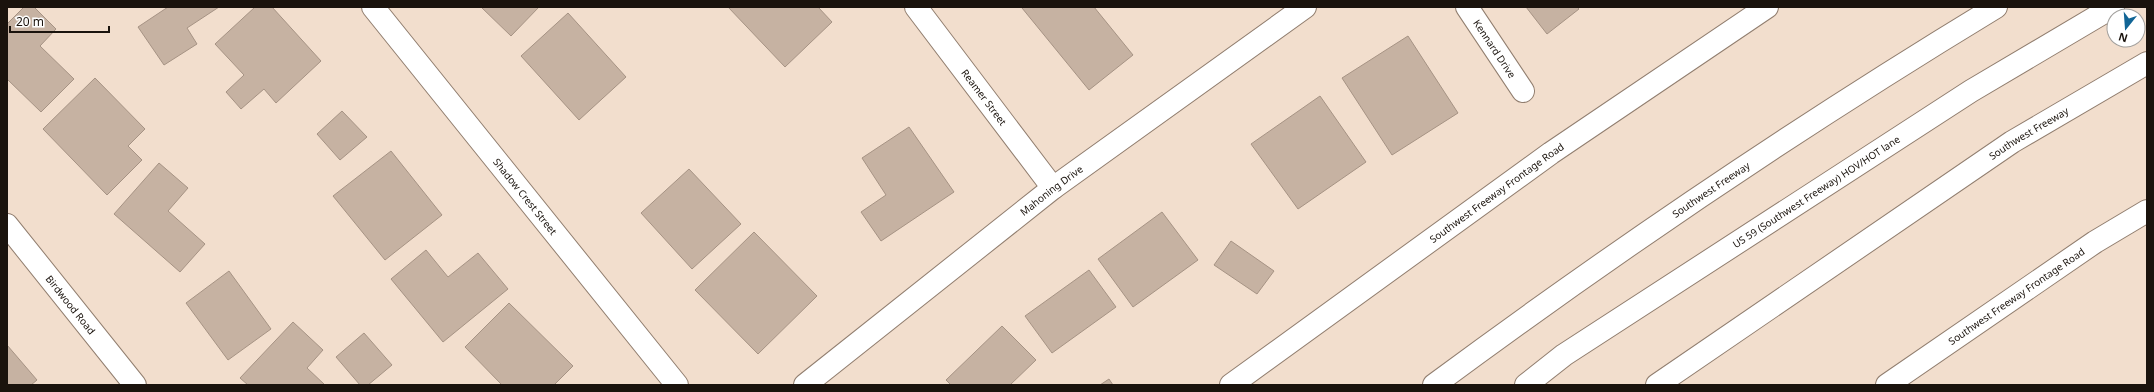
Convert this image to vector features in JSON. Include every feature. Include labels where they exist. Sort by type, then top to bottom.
[{"type":"main road","name":"Shadow Crest Street","points":[[373,7],[677,385]]},
{"type":"main road","name":"Reamer Street","points":[[916,7],[1053,188]]},
{"type":"main road","name":"Mahoning Drive","points":[[805,385],[1053,188],[1305,7]]},
{"type":"main road","name":"Kennard Drive","points":[[1466,7],[1523,91]]},
{"type":"main road","name":"Southwest Freeway Frontage Road","points":[[1231,385],[1551,154],[1767,7]]},
{"type":"main road","name":"Southwest Freeway","points":[[1434,385],[1553,299],[1753,162],[1996,7]]},
{"type":"main road","name":"US 59 (Southwest Freeway) HOV/HOT lane","points":[[1526,385],[1564,355],[1971,91],[2113,7]]},
{"type":"main road","name":"Southwest Freeway","points":[[1657,385],[2012,142],[2147,63]]},
{"type":"main road","name":"Southwest Freeway Frontage Road","points":[[1887,385],[2095,242],[2147,210]]},
{"type":"main road","name":"Birdwood Road","points":[[7,225],[135,385]]},
{"type":"building","points":[[24,7],[34,7],[56,29],[40,46],[74,79],[41,112],[7,79],[7,24]]},
{"type":"building","points":[[168,7],[219,7],[187,28],[197,44],[164,65],[138,27]]},
{"type":"building","points":[[255,7],[272,7],[321,61],[276,103],[264,89],[241,109],[226,92],[244,75],[215,44]]},
{"type":"building","points":[[481,7],[539,7],[511,36]]},
{"type":"building","points":[[728,7],[818,7],[832,22],[785,67]]},
{"type":"building","points":[[1094,7],[1133,55],[1089,90],[1022,8]]},
{"type":"building","points":[[1526,7],[1577,7],[1579,9],[1547,34]]},
{"type":"building","points":[[568,13],[626,77],[579,120],[521,56]]},
{"type":"building","points":[[1408,36],[1458,113],[1392,155],[1342,78]]},
{"type":"building","points":[[95,78],[145,129],[128,146],[142,160],[107,195],[43,129]]},
{"type":"building","points":[[1320,96],[1366,162],[1298,209],[1251,144]]},
{"type":"building","points":[[342,111],[367,137],[340,160],[317,134]]},
{"type":"building","points":[[909,127],[954,192],[881,241],[861,212],[886,195],[862,158]]},
{"type":"building","points":[[391,151],[442,215],[385,260],[333,196]]},
{"type":"building","points":[[159,163],[188,188],[168,211],[205,244],[180,272],[114,214]]},
{"type":"building","points":[[689,169],[741,224],[692,269],[641,213]]},
{"type":"building","points":[[1162,212],[1198,260],[1133,307],[1098,259]]},
{"type":"building","points":[[754,232],[817,296],[758,354],[695,290]]},
{"type":"building","points":[[1231,241],[1274,271],[1257,294],[1214,265]]},
{"type":"building","points":[[426,250],[448,277],[478,253],[508,289],[443,342],[391,279]]},
{"type":"building","points":[[1089,270],[1116,307],[1052,353],[1025,316]]},
{"type":"building","points":[[229,271],[271,329],[228,360],[186,303]]},
{"type":"building","points":[[509,303],[573,366],[554,385],[502,385],[465,347]]},
{"type":"building","points":[[293,322],[323,350],[307,368],[325,385],[248,385],[240,378]]},
{"type":"building","points":[[1002,326],[1036,360],[1010,385],[951,385],[946,380]]},
{"type":"building","points":[[364,333],[392,365],[368,385],[360,385],[336,357]]},
{"type":"building","points":[[7,345],[37,380],[31,385],[7,385]]},
{"type":"building","points":[[1109,379],[1113,385],[1100,385]]}]
